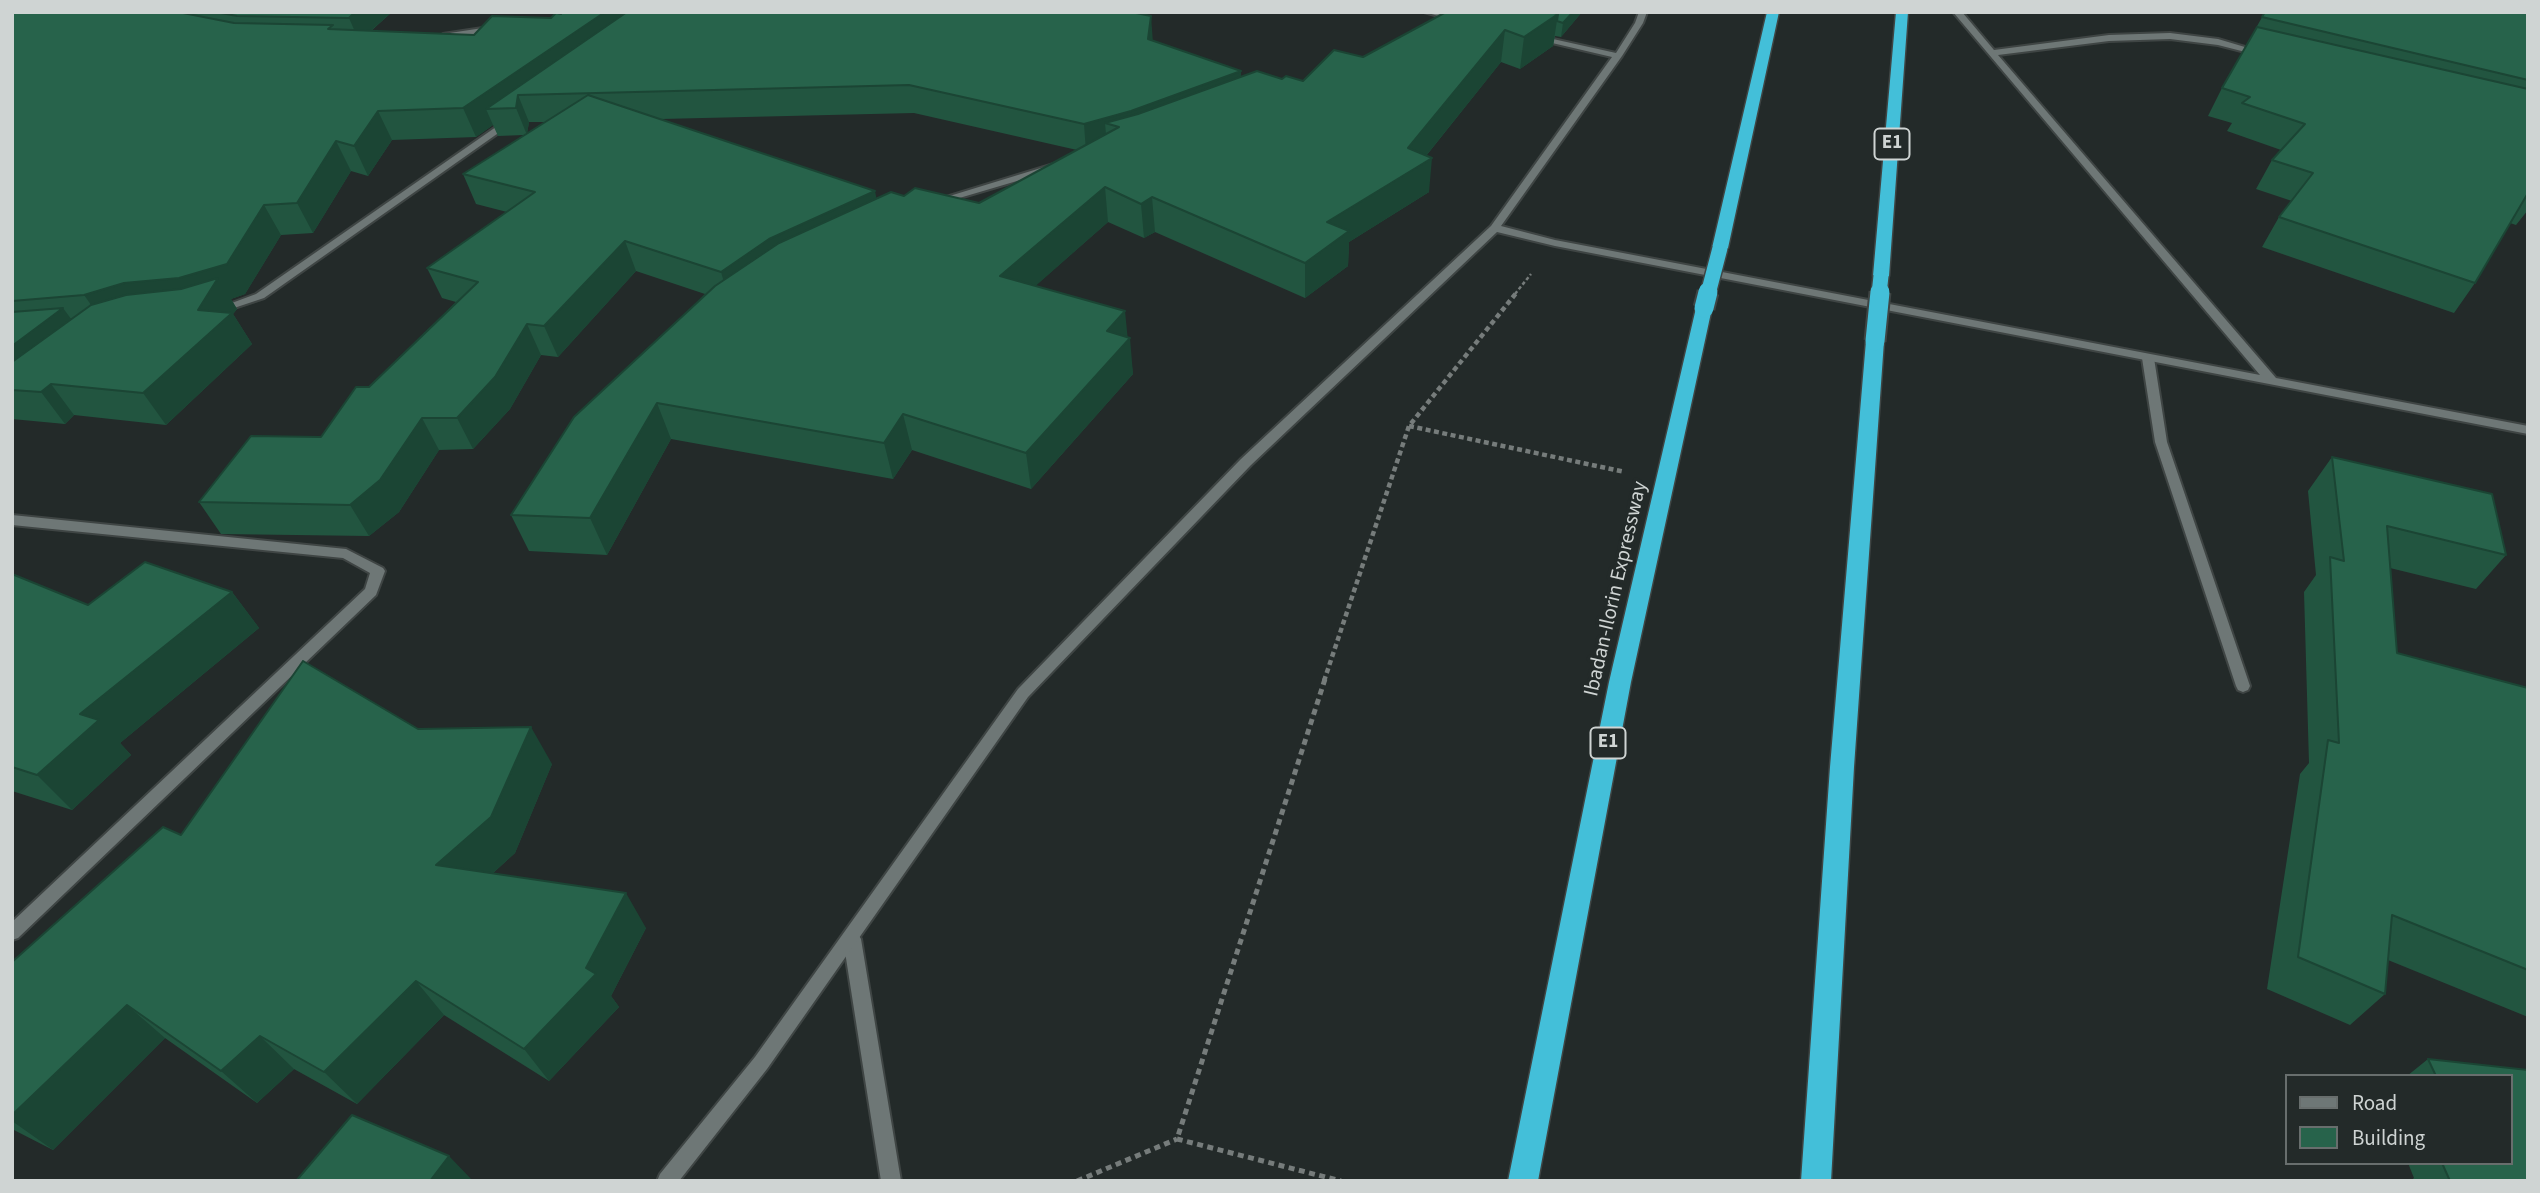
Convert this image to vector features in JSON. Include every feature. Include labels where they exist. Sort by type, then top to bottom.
[{"type":"highway","name":"Ibadan-Ilorin Expressway","points":[[1523,1181],[1620,682],[1773,12]]},
{"type":"highway","name":"E1","points":[[1816,1181],[1842,767],[1902,12]]},
{"type":"street","points":[[1428,12],[1471,22],[1448,30]]},
{"type":"street","points":[[667,1181],[761,1063],[852,939],[1023,693],[1246,462],[1495,228],[1618,56],[1643,12]]},
{"type":"street","points":[[1956,12],[2272,381]]},
{"type":"street","points":[[432,38],[512,27]]},
{"type":"street","points":[[1525,34],[1618,56]]},
{"type":"street","points":[[1992,53],[2109,38],[2170,36],[2218,42],[2272,55]]},
{"type":"street","points":[[212,312],[260,296],[519,115]]},
{"type":"street","points":[[926,205],[1065,164]]},
{"type":"street","points":[[1495,228],[1555,243],[2528,430]]},
{"type":"street","points":[[2148,358],[2161,442],[2243,686]]},
{"type":"street","points":[[12,520],[346,554],[378,571],[371,592],[12,933]]},
{"type":"street","points":[[852,939],[891,1181]]},
{"type":"path","points":[[1177,1139],[1298,759],[1409,426],[1555,243]]},
{"type":"path","points":[[1409,426],[1667,481]]},
{"type":"path","points":[[1077,1181],[1177,1139],[1340,1181]]},
{"type":"building","points":[[12,12],[178,12],[234,23],[333,25],[328,29],[474,35],[492,16],[551,18],[562,12],[605,12],[463,108],[378,111],[354,146],[336,141],[297,203],[264,205],[227,264],[179,278],[124,283],[84,295],[12,301]]},
{"type":"building","points":[[216,12],[355,12],[349,18],[237,16]]},
{"type":"building","points":[[627,12],[1131,12],[1151,16],[1148,39],[1241,71],[1131,111],[1084,124],[909,85],[518,95],[516,108],[486,109]]},
{"type":"building","points":[[1446,12],[1558,14],[1524,37],[1505,30],[1408,148],[1432,158],[1327,222],[1349,231],[1305,263],[1152,197],[1141,204],[1105,187],[1000,276],[1125,311],[1107,331],[1130,338],[1026,453],[903,414],[884,443],[657,403],[590,518],[511,515],[574,417],[715,286],[779,243],[891,192],[904,196],[915,188],[979,203],[1119,127],[1105,123],[1138,114],[1257,71],[1282,79],[1286,76],[1303,81],[1334,50],[1363,57]]},
{"type":"building","points":[[1549,12],[1573,12],[1563,23],[1557,21],[1558,14]]},
{"type":"building","points":[[2265,12],[2528,12],[2528,80],[2262,17]]},
{"type":"building","points":[[2257,27],[2528,89],[2528,193],[2475,283],[2279,217],[2313,173],[2272,160],[2305,124],[2242,103],[2250,97],[2222,88]]},
{"type":"building","points":[[588,95],[875,191],[769,239],[721,272],[625,241],[544,326],[527,324],[495,377],[457,418],[422,418],[380,480],[350,505],[199,502],[251,436],[321,437],[356,387],[369,387],[478,282],[427,268],[535,192],[463,174]]},
{"type":"building","points":[[218,278],[198,310],[232,313],[143,393],[51,384],[41,392],[12,390],[12,362],[91,305],[126,295],[181,289]]},
{"type":"building","points":[[63,308],[12,346],[12,312]]},
{"type":"building","points":[[2332,457],[2492,494],[2506,555],[2387,526],[2397,653],[2528,688],[2528,970],[2392,915],[2385,994],[2298,957],[2328,740],[2339,743],[2330,557],[2344,561]]},
{"type":"building","points":[[145,562],[232,592],[80,714],[99,720],[37,775],[12,767],[12,574],[88,605]]},
{"type":"building","points":[[303,661],[418,729],[531,727],[491,817],[436,865],[626,893],[586,968],[596,974],[524,1049],[416,981],[324,1072],[260,1036],[221,1071],[127,1005],[12,1115],[12,962],[163,827],[181,835]]},
{"type":"building","points":[[2428,1059],[2528,1070],[2528,1181],[2450,1181],[2443,1165],[2512,1165],[2512,1074],[2435,1074]]},
{"type":"building","points":[[352,1115],[449,1156],[430,1181],[296,1181]]}]
